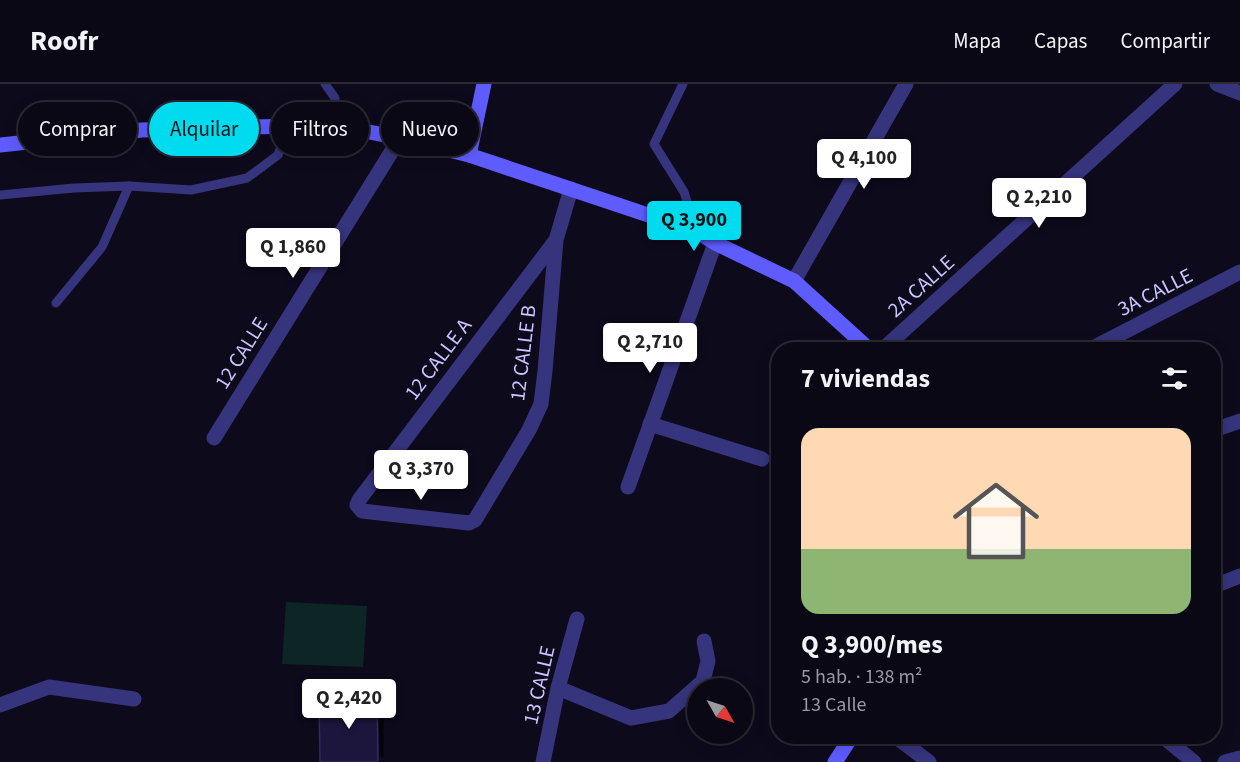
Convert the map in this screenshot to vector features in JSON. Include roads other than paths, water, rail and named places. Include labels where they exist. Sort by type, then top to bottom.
[{"type":"street","points":[[479,108],[484,84]]},
{"type":"street","points":[[794,281],[906,84]]},
{"type":"street","name":"2A CALLE","points":[[891,342],[1175,84]]},
{"type":"street","points":[[1217,84],[1240,93]]},
{"type":"street","points":[[0,145],[142,130],[271,126]]},
{"type":"street","name":"12 CALLE","points":[[213,438],[389,156]]},
{"type":"street","points":[[472,156],[696,231],[715,243],[794,281],[861,342]]},
{"type":"street","points":[[556,240],[571,189]]},
{"type":"street","name":"12 CALLE A","points":[[469,523],[362,511],[357,505],[556,240]]},
{"type":"street","name":"12 CALLE B","points":[[469,523],[475,520],[529,430],[541,404],[556,240]]},
{"type":"street","points":[[628,487],[715,243]]},
{"type":"street","name":"3A CALLE","points":[[1104,342],[1240,272]]},
{"type":"street","points":[[1221,428],[1240,421]]},
{"type":"street","points":[[650,424],[762,459]]},
{"type":"street","points":[[1221,583],[1240,576]]},
{"type":"street","name":"13 CALLE","points":[[543,762],[558,688],[577,619]]},
{"type":"street","points":[[558,688],[631,718],[669,711],[703,681],[708,661],[704,641]]},
{"type":"street","points":[[0,705],[48,687],[134,699]]},
{"type":"street","points":[[835,762],[847,744]]},
{"type":"street","points":[[905,744],[929,762]]},
{"type":"street","points":[[1172,744],[1194,762]]},
{"type":"street","points":[[1225,762],[1240,758]]},
{"type":"lane","points":[[325,84],[335,98],[335,102]]},
{"type":"lane","points":[[684,84],[654,144],[684,192],[696,231]]},
{"type":"lane","points":[[0,195],[74,188],[129,186],[191,190],[248,178],[277,156]]},
{"type":"lane","points":[[56,303],[102,248],[129,186]]}]
